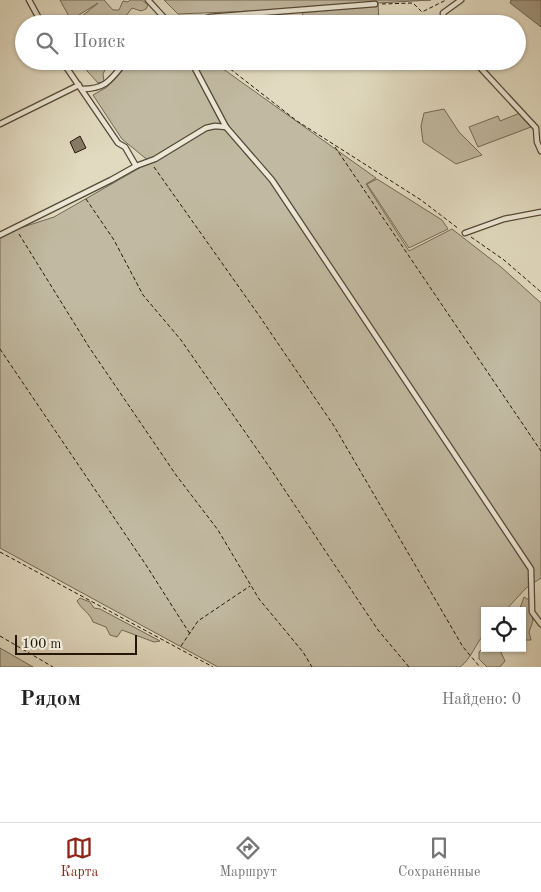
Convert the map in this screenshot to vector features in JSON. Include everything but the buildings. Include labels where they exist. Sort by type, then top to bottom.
[{"type":"lane","points":[[29,0],[37,15]]},
{"type":"lane","points":[[148,0],[162,15]]},
{"type":"lane","points":[[443,15],[443,13],[461,0]]},
{"type":"lane","points":[[235,15],[375,4]]},
{"type":"lane","points":[[68,70],[136,166]]},
{"type":"lane","points":[[0,124],[80,87],[97,89],[106,84],[118,70]]},
{"type":"lane","points":[[196,70],[226,127],[272,180],[531,568],[532,612],[541,624]]},
{"type":"lane","points":[[482,70],[536,128],[537,142],[541,151]]},
{"type":"lane","points":[[0,235],[148,161],[206,128],[214,126],[226,127]]},
{"type":"lane","points":[[465,234],[504,218],[541,212]]},
{"type":"path","points":[[375,4],[412,3],[422,12],[446,0]]},
{"type":"path","points":[[232,70],[335,147],[405,189],[465,234],[504,260],[541,292]]},
{"type":"path","points":[[335,147],[541,451]]},
{"type":"path","points":[[148,161],[258,314],[334,426],[463,647],[480,667]]},
{"type":"path","points":[[83,194],[114,240],[143,295],[181,340],[268,465],[372,623],[409,667]]},
{"type":"path","points":[[14,227],[89,347],[176,475],[218,530],[251,586],[312,667]]},
{"type":"path","points":[[0,349],[146,565],[190,634]]},
{"type":"path","points":[[0,552],[213,667]]},
{"type":"path","points":[[180,648],[198,621],[251,586]]},
{"type":"path","points":[[0,636],[53,667]]},
{"type":"shaded area","points":[[60,0],[104,0],[113,10],[119,10],[123,1],[128,2],[130,0],[142,0],[148,5],[146,9],[141,11],[132,8],[127,15],[83,15],[98,3],[79,15],[68,15]]},
{"type":"shaded area","points":[[164,0],[431,0],[378,3],[379,15],[303,15],[302,9],[178,14]]},
{"type":"shaded area","points":[[511,0],[541,0],[541,27],[526,15],[510,3]]},
{"type":"shaded area","points":[[86,70],[105,70],[103,74],[104,82],[98,83]]},
{"type":"shaded area","points":[[122,70],[225,70],[376,178],[366,184],[409,251],[452,229],[501,267],[541,303],[541,578],[526,588],[509,607],[481,607],[481,639],[468,659],[460,667],[218,667],[0,548],[0,238],[14,230],[54,217],[150,162],[122,139],[93,95],[107,87]]},
{"type":"shaded area","points":[[444,109],[459,132],[482,155],[456,164],[423,142],[421,126],[424,113]]},
{"type":"shaded area","points":[[520,113],[531,127],[478,147],[469,127],[498,116],[500,121]]},
{"type":"shaded area","points":[[377,179],[442,220],[448,229],[409,248],[367,184]]},
{"type":"shaded area","points":[[524,597],[529,600],[533,621],[529,632],[531,640],[526,640],[526,607],[520,607]]},
{"type":"shaded area","points":[[80,598],[90,602],[94,608],[100,609],[160,641],[154,642],[122,630],[117,637],[110,635],[106,627],[93,622],[77,601]]},
{"type":"shaded area","points":[[0,648],[33,667],[0,667]]},
{"type":"shaded area","points":[[481,650],[481,652],[501,652],[505,661],[500,667],[487,667],[479,659],[479,652]]}]
